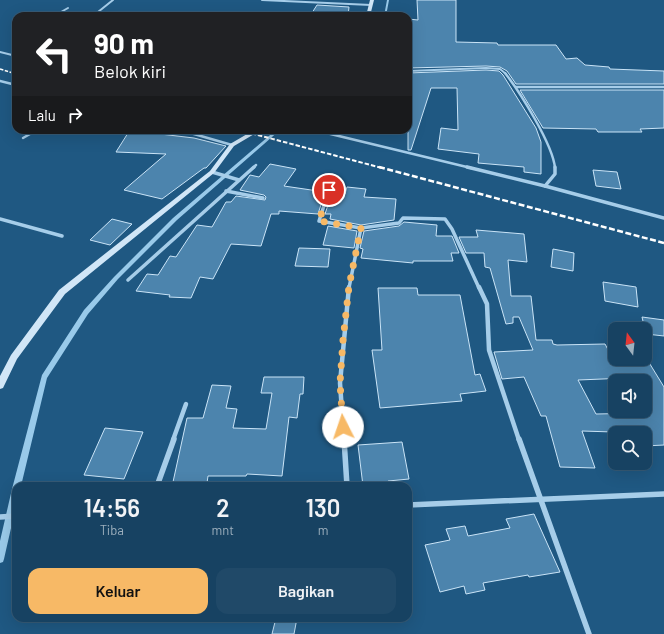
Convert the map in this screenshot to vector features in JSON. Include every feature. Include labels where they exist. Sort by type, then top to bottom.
[{"type":"main road","points":[[369,12],[371,2]]},
{"type":"main road","points":[[0,385],[14,357],[62,292],[214,172],[232,145],[251,134]]},
{"type":"street","points":[[98,12],[112,0]]},
{"type":"street","points":[[262,0],[371,2]]},
{"type":"street","points":[[61,12],[68,8]]},
{"type":"street","points":[[0,52],[12,55]]},
{"type":"street","points":[[412,71],[500,69],[505,73],[516,87],[554,159],[555,174],[546,186]]},
{"type":"street","points":[[0,81],[12,84]]},
{"type":"street","points":[[516,87],[664,87]]},
{"type":"street","points":[[23,138],[30,134]]},
{"type":"street","points":[[194,134],[232,145]]},
{"type":"street","points":[[331,134],[546,186],[664,218]]},
{"type":"street","points":[[128,280],[256,165]]},
{"type":"street","points":[[214,172],[239,180]]},
{"type":"street","points":[[329,190],[319,221],[361,228],[399,223],[403,218],[445,219],[452,229],[487,304],[489,350],[539,498],[589,634]]},
{"type":"street","points":[[226,191],[263,198]]},
{"type":"street","points":[[0,220],[62,236]]},
{"type":"street","points":[[347,482],[340,383],[349,286],[361,228]]},
{"type":"street","points":[[158,482],[186,404]]},
{"type":"street","points":[[412,505],[539,498],[664,494]]},
{"type":"street","points":[[0,517],[12,516]]},
{"type":"building","points":[[417,0],[456,0],[456,42],[497,43],[498,45],[556,45],[566,59],[577,58],[585,65],[609,67],[610,69],[664,71],[664,84],[516,84],[507,71],[500,67],[412,68],[412,19],[418,20]]},
{"type":"building","points":[[317,5],[349,7],[348,12],[313,12]]},
{"type":"building","points":[[486,70],[499,71],[536,128],[541,142],[541,174],[524,172],[524,167],[478,163],[479,154],[438,149],[441,128],[458,130],[457,88],[431,88],[411,150],[408,150],[408,134],[412,134],[412,73]]},
{"type":"building","points":[[520,90],[664,90],[664,128],[640,129],[642,132],[598,132],[596,129],[543,128]]},
{"type":"building","points":[[127,134],[160,134],[194,138],[226,146],[206,168],[162,199],[124,190],[166,154],[116,152]]},
{"type":"building","points":[[270,164],[296,169],[284,186],[325,192],[318,214],[279,211],[279,214],[271,214],[261,246],[231,244],[213,279],[200,277],[191,298],[169,297],[170,295],[136,291],[147,274],[158,275],[170,256],[176,257],[197,225],[212,227],[226,202],[231,202],[236,196],[265,200],[266,197],[264,195],[240,190],[250,175],[259,177]]},
{"type":"building","points":[[593,170],[617,172],[621,189],[596,186]]},
{"type":"building","points":[[347,187],[366,189],[364,197],[396,199],[394,220],[361,225],[330,219],[331,214],[325,214],[332,193],[345,194]]},
{"type":"building","points":[[112,219],[132,224],[110,245],[90,240]]},
{"type":"building","points":[[404,222],[437,225],[436,236],[452,236],[459,253],[451,253],[453,261],[413,261],[413,263],[361,258],[363,249],[360,248],[364,231],[399,226]]},
{"type":"building","points":[[328,226],[357,231],[354,248],[323,245]]},
{"type":"building","points":[[476,230],[524,234],[527,262],[508,260],[511,296],[531,296],[536,340],[552,340],[553,344],[557,345],[605,344],[608,350],[608,366],[651,366],[664,387],[664,445],[652,446],[652,426],[608,426],[608,432],[582,431],[595,468],[560,467],[546,416],[541,416],[524,377],[502,379],[494,352],[533,350],[519,317],[513,317],[513,323],[506,324],[490,268],[485,267],[484,253],[466,253],[459,237],[478,237]]},
{"type":"building","points":[[299,248],[330,249],[328,267],[295,266]]},
{"type":"building","points":[[553,249],[574,253],[573,271],[551,267]]},
{"type":"building","points":[[603,282],[636,287],[638,307],[605,301]]},
{"type":"building","points":[[378,288],[417,288],[418,295],[460,295],[475,375],[480,374],[486,391],[460,394],[462,401],[380,408],[372,350],[382,350]]},
{"type":"building","points":[[642,317],[664,320],[664,336],[652,335],[652,322],[643,322]]},
{"type":"building","points":[[264,377],[304,377],[303,394],[300,394],[297,418],[289,417],[282,476],[247,474],[246,476],[208,476],[207,482],[173,482],[187,418],[203,418],[212,385],[231,386],[226,408],[237,409],[233,428],[266,429],[272,393],[261,393]]},
{"type":"building","points":[[105,428],[143,432],[124,479],[84,475]]},
{"type":"building","points":[[402,442],[409,479],[388,482],[363,482],[358,445]]},
{"type":"building","points":[[534,514],[560,572],[529,577],[528,575],[483,583],[485,590],[466,594],[464,586],[440,592],[425,545],[450,540],[446,529],[465,526],[468,536],[510,528],[506,519]]},
{"type":"building","points":[[275,622],[296,622],[294,634],[272,634]]},
{"type":"waterway","points":[[386,12],[388,0]]},
{"type":"waterway","points":[[18,482],[44,377],[86,312],[116,278],[175,219],[273,134]]},
{"type":"waterway","points":[[0,559],[12,506]]},
{"type":"railway","points":[[0,69],[12,73]]},
{"type":"railway","points":[[254,134],[382,168]]},
{"type":"railway","points":[[379,167],[664,243]]},
{"type":"route","points":[[329,190],[319,221],[361,228],[349,286],[343,340],[340,383],[343,427]]}]
